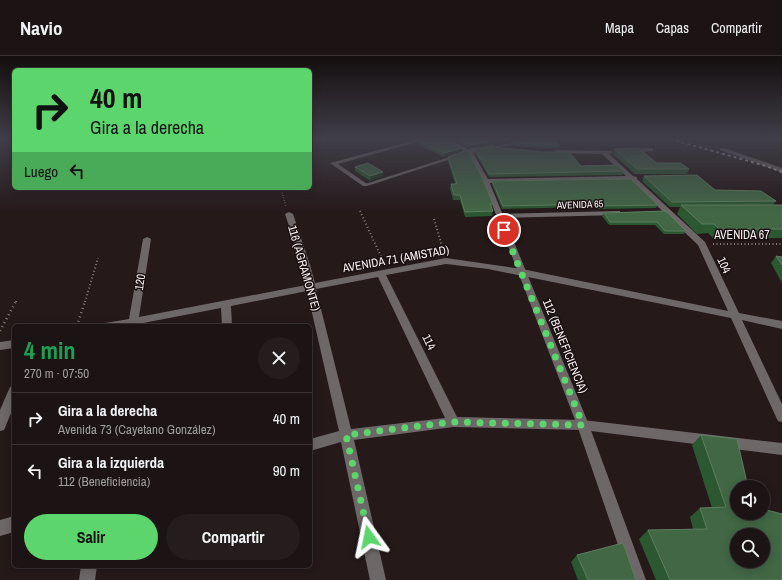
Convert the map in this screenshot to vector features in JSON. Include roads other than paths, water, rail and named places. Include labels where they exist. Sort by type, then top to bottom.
[{"type":"street","points":[[334,163],[365,185]]},
{"type":"street","name":"112 (BENEFICIENCIA)","points":[[476,163],[486,181],[583,425],[638,580]]},
{"type":"street","name":"104","points":[[618,163],[636,178],[662,212],[702,244],[782,417]]},
{"type":"street","points":[[762,163],[782,170]]},
{"type":"street","points":[[486,181],[636,178]]},
{"type":"street","points":[[662,212],[681,211]]},
{"type":"street","name":"AVENIDA 65","points":[[499,216],[626,213]]},
{"type":"street","name":"116 (AGRAMONTE)","points":[[289,214],[306,265],[378,580]]},
{"type":"street","name":"120","points":[[133,324],[147,239]]},
{"type":"street","name":"AVENIDA 71 (AMISTAD)","points":[[133,324],[226,304],[446,261],[522,272],[782,325]]},
{"type":"street","name":"114","points":[[385,273],[452,422]]},
{"type":"street","points":[[226,304],[227,324]]},
{"type":"street","points":[[0,346],[12,344]]},
{"type":"street","points":[[0,426],[12,395]]},
{"type":"street","points":[[312,444],[346,435],[452,422],[583,425],[782,449]]},
{"type":"street","points":[[0,528],[12,525]]},
{"type":"street","points":[[87,580],[89,568]]},
{"type":"lane","points":[[365,185],[434,163]]},
{"type":"railway","points":[[757,163],[782,172]]}]
